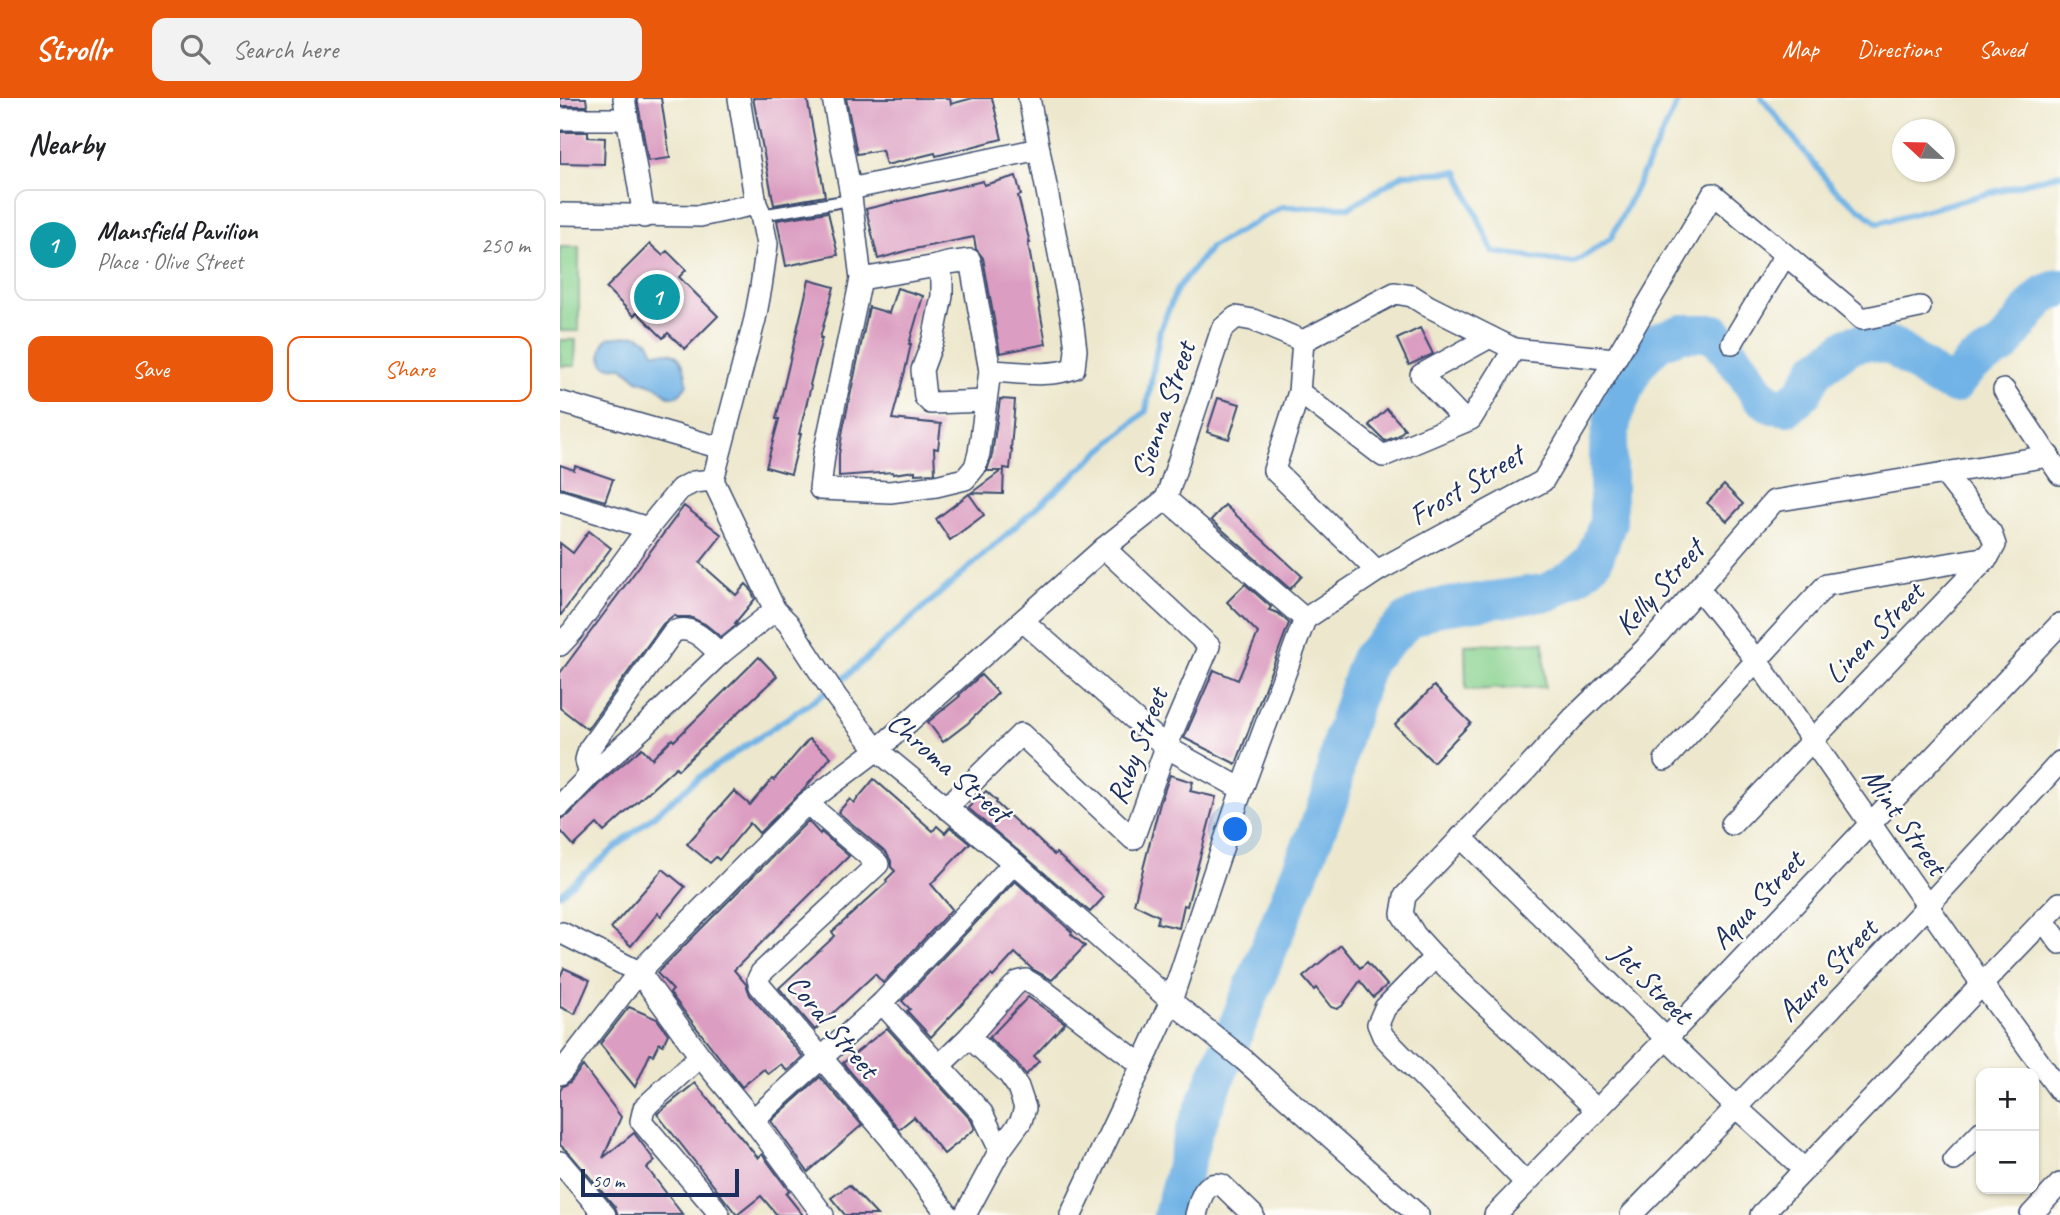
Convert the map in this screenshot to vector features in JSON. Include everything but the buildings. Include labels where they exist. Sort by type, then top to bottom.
[{"type":"street","points":[[560,645],[680,489],[694,482],[713,480],[755,319],[767,244],[739,98]]},
{"type":"street","points":[[833,98],[850,194],[861,279],[824,456],[821,489],[890,492],[965,479],[977,460],[990,371],[970,260],[861,279]]},
{"type":"street","points":[[990,371],[1049,373],[1074,368],[1076,350],[1073,326],[1029,98]]},
{"type":"street","points":[[560,119],[625,108],[644,216]]},
{"type":"street","points":[[850,194],[1039,149]]},
{"type":"street","name":"Frost Street","points":[[1306,620],[1377,571],[1543,481],[1713,194],[1862,319],[1920,307]]},
{"type":"street","points":[[560,214],[700,216],[759,209]]},
{"type":"street","points":[[1732,343],[1785,254]]},
{"type":"street","points":[[937,267],[942,281],[942,296],[933,340],[922,370],[925,397],[931,403],[986,401]]},
{"type":"street","points":[[1377,571],[1274,470],[1299,392],[1303,341],[1395,293],[1412,296],[1514,349],[1615,359]]},
{"type":"street","name":"Sienna Street","points":[[560,1074],[639,972],[807,803],[877,750],[1104,548],[1166,499],[1222,329],[1236,317],[1253,320],[1303,341]]},
{"type":"street","points":[[1465,421],[1421,375],[1490,337]]},
{"type":"street","points":[[1299,392],[1383,456],[1471,419],[1514,349]]},
{"type":"street","points":[[2004,390],[2054,465]]},
{"type":"street","points":[[560,402],[721,448]]},
{"type":"street","name":"Kelly Street","points":[[1435,957],[1407,925],[1402,914],[1405,895],[1573,718],[1645,649],[1774,502],[1944,473],[2054,465]]},
{"type":"street","points":[[1665,760],[1826,585],[1988,557],[1995,545],[1992,533],[1944,473]]},
{"type":"street","name":"Chroma Street","points":[[713,480],[775,610],[788,623],[837,698],[877,750],[1244,1060],[1419,1215]]},
{"type":"street","points":[[1071,1214],[1171,1001],[1241,789],[1306,620],[1166,499]]},
{"type":"street","points":[[560,501],[648,528]]},
{"type":"street","name":"Ruby Street","points":[[946,808],[1021,734],[1133,839],[1166,747],[1209,646],[1104,548]]},
{"type":"street","name":"Linen Street","points":[[1732,824],[1988,557]]},
{"type":"street","name":"Mint Street","points":[[1698,588],[1758,661],[1929,906],[2035,1068]]},
{"type":"street","points":[[560,806],[720,654],[775,610]]},
{"type":"street","points":[[1023,621],[1166,747],[1241,789]]},
{"type":"street","name":"Aqua Street","points":[[1495,1215],[2060,624]]},
{"type":"street","points":[[590,775],[586,761],[589,749],[673,632],[686,629],[697,633],[720,654]]},
{"type":"street","name":"Azure Street","points":[[1631,1215],[1929,906],[2060,762]]},
{"type":"street","name":"Coral Street","points":[[807,803],[878,864],[761,973],[758,979],[760,986],[890,1138],[948,1215]]},
{"type":"street","name":"Jet Street","points":[[1461,837],[1737,1108],[1804,1169]]},
{"type":"street","points":[[753,1120],[882,1003],[1014,863]]},
{"type":"street","points":[[1760,1215],[2060,903]]},
{"type":"street","points":[[2043,920],[2060,943]]},
{"type":"street","points":[[562,933],[639,972],[823,1215]]},
{"type":"street","points":[[1526,1183],[1383,1036],[1378,1024],[1385,1008],[1435,957],[1596,1110]]},
{"type":"street","points":[[939,1066],[1018,982],[1026,980],[1142,1065]]},
{"type":"street","points":[[882,1003],[982,1113],[1000,1150]]},
{"type":"street","points":[[965,1215],[1000,1150],[1021,1121],[1025,1108],[1018,1087],[1008,1073],[969,1037]]},
{"type":"street","points":[[700,1056],[644,1108],[641,1121],[719,1215]]},
{"type":"street","name":"Mint Street","points":[[2039,1074],[2060,1091]]},
{"type":"street","points":[[1954,1160],[1976,1137]]},
{"type":"street","points":[[560,1163],[605,1215]]},
{"type":"street","points":[[1196,1215],[1203,1193],[1209,1186],[1216,1184],[1222,1185],[1253,1215]]},
{"type":"street","points":[[2031,1215],[2060,1184]]},
{"type":"lane","points":[[759,209],[850,194]]},
{"type":"green space","points":[[560,247],[579,247],[579,331],[560,331]]},
{"type":"green space","points":[[560,340],[576,340],[575,366],[560,366]]},
{"type":"green space","points":[[1544,642],[1545,687],[1466,690],[1465,645]]},
{"type":"water","points":[[637,335],[649,342],[654,352],[670,352],[679,358],[685,370],[687,384],[679,395],[667,395],[656,386],[638,380],[623,367],[611,367],[603,363],[603,345],[608,338]]},
{"type":"waterway","points":[[560,894],[701,776],[835,686],[1146,411],[1160,330],[1177,289],[1211,247],[1282,207],[1350,207],[1404,174],[1458,172],[1493,252],[1574,263],[1611,238],[1680,98]]},
{"type":"waterway","points":[[1762,98],[1833,188],[1878,223],[2060,174]]},
{"type":"waterway","points":[[1172,1215],[1194,1132],[1330,798],[1341,742],[1368,659],[1408,620],[1435,608],[1549,592],[1577,575],[1594,560],[1608,522],[1608,447],[1614,413],[1637,363],[1659,341],[1682,333],[1715,333],[1759,395],[1773,405],[1787,407],[1803,393],[1816,370],[1850,345],[1870,341],[1894,347],[1935,377],[1954,385],[1971,364],[2003,346],[2046,293],[2060,288]]},
{"type":"place","name":"Mansfield Pavilion","points":[[657,297]]}]
